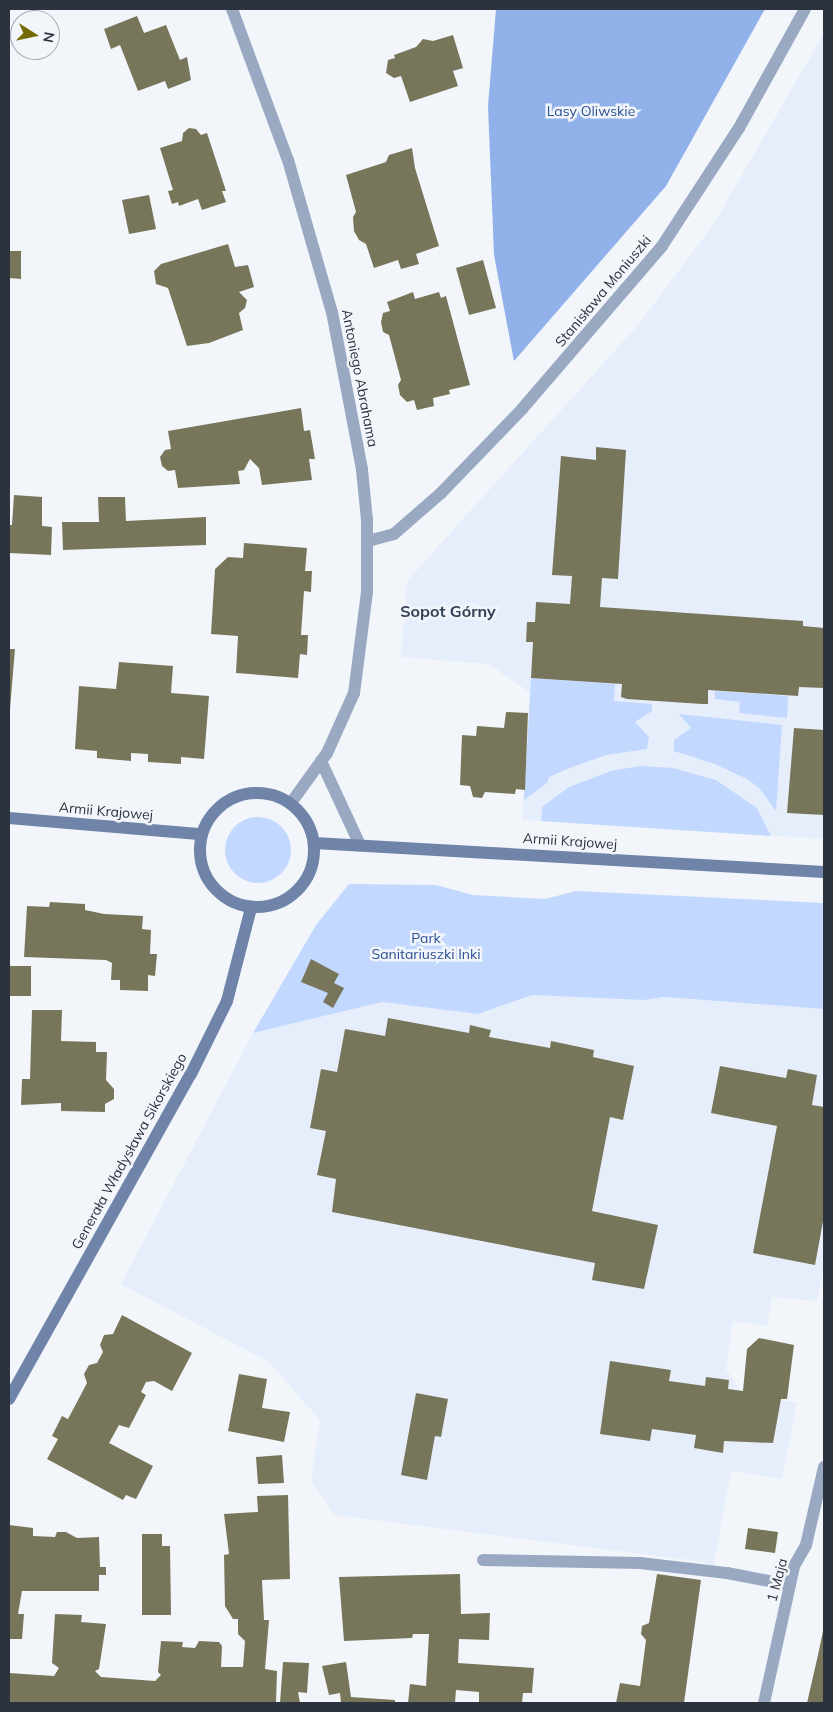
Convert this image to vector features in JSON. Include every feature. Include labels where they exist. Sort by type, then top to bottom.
[{"type":"street","name":"Antoniego Abrahama","points":[[232,9],[288,160],[332,312],[362,470],[368,541],[367,592],[354,693],[344,720],[321,761],[291,803]]},
{"type":"street","name":"Stanisława Moniuszki","points":[[368,541],[394,534],[441,493],[522,408],[662,246],[738,128],[805,9]]},
{"type":"street","points":[[321,761],[360,845]]},
{"type":"street","points":[[249,793],[271,794],[291,803],[302,814],[314,843],[314,860],[308,876],[298,890],[285,901],[251,908],[232,902],[212,885],[204,874],[199,854],[201,834],[212,814],[228,800],[249,793]]},
{"type":"street","name":"Armii Krajowej","points":[[9,818],[201,834]]},
{"type":"street","name":"Armii Krajowej","points":[[314,843],[824,872]]},
{"type":"street","name":"Generała Władysława Sikorskiego","points":[[9,1399],[219,1017],[245,941],[251,908]]},
{"type":"street","name":"1 Maja","points":[[764,1703],[794,1566],[806,1545],[824,1467]]},
{"type":"street","points":[[483,1560],[640,1564],[727,1572],[790,1585]]},
{"type":"shaded area","points":[[824,33],[824,839],[522,820],[531,693],[488,664],[401,657],[407,581],[638,325],[713,225]]},
{"type":"shaded area","points":[[532,995],[644,1000],[664,997],[824,1009],[824,1266],[817,1301],[772,1297],[767,1326],[733,1321],[726,1369],[742,1394],[797,1403],[782,1479],[731,1471],[713,1569],[705,1562],[335,1515],[311,1481],[320,1420],[269,1362],[121,1284],[253,1033],[382,1002],[478,1014]]},
{"type":"green space","name":"Lasy Oliwskie","points":[[496,9],[765,9],[666,186],[514,361],[494,255],[488,106]]},
{"type":"green space","points":[[531,678],[615,684],[614,701],[652,704],[652,711],[635,722],[649,737],[647,749],[606,755],[567,769],[549,777],[547,783],[524,800]]},
{"type":"green space","points":[[715,691],[788,696],[787,718],[739,713],[740,702],[715,699]]},
{"type":"green space","points":[[679,714],[782,725],[776,811],[760,789],[749,780],[715,764],[674,751],[674,740],[691,728]]},
{"type":"green space","points":[[640,766],[673,768],[716,780],[757,808],[771,836],[541,821],[542,807],[569,787],[611,771]]},
{"type":"green space","points":[[252,817],[264,817],[276,822],[286,832],[291,844],[289,863],[276,878],[264,883],[252,883],[240,878],[230,868],[225,856],[225,844],[230,832],[240,822]]},
{"type":"green space","name":"Park Sanitariuszki Inki","points":[[349,884],[436,885],[473,895],[545,899],[576,891],[824,903],[824,1009],[664,997],[644,1000],[532,995],[478,1014],[382,1002],[253,1033],[316,925]]},
{"type":"building","points":[[137,16],[144,33],[166,25],[180,60],[187,57],[191,80],[168,89],[165,81],[138,91],[120,45],[111,49],[104,29]]},
{"type":"building","points":[[453,35],[463,68],[453,71],[458,86],[410,102],[401,76],[394,78],[386,73],[388,60],[395,58],[394,55],[416,47],[423,39],[433,41]]},
{"type":"building","points":[[189,128],[196,129],[201,135],[207,133],[226,191],[222,191],[226,202],[202,210],[198,199],[179,206],[178,202],[172,204],[168,191],[173,190],[160,148],[182,141],[183,133]]},
{"type":"building","points":[[412,148],[415,168],[439,246],[416,254],[419,264],[401,269],[398,260],[374,268],[366,244],[359,240],[354,231],[353,217],[356,212],[346,175],[386,162],[389,155]]},
{"type":"building","points":[[149,195],[156,229],[129,234],[122,200]]},
{"type":"building","points":[[228,244],[235,267],[248,265],[254,287],[239,292],[247,300],[245,308],[239,313],[243,330],[209,343],[187,346],[168,288],[156,284],[154,271],[161,264]]},
{"type":"building","points":[[9,251],[21,251],[21,279],[9,278]]},
{"type":"building","points":[[483,260],[496,308],[469,315],[456,268]]},
{"type":"building","points":[[413,292],[415,299],[439,292],[441,298],[446,296],[470,385],[449,390],[450,394],[433,398],[434,406],[417,410],[414,400],[407,402],[400,395],[398,385],[401,380],[389,335],[383,332],[381,322],[383,313],[390,311],[387,302]]},
{"type":"building","points":[[301,408],[304,431],[310,430],[315,459],[309,459],[312,480],[262,485],[259,468],[250,459],[244,470],[238,471],[240,484],[178,488],[175,470],[168,471],[162,466],[160,457],[165,450],[171,449],[168,431]]},
{"type":"building","points":[[596,447],[626,450],[618,579],[602,578],[600,607],[803,621],[803,626],[824,628],[824,688],[799,687],[798,696],[708,690],[708,704],[702,704],[627,699],[621,697],[622,684],[531,678],[533,642],[526,642],[527,622],[535,622],[536,602],[570,604],[572,576],[552,575],[561,456],[596,460]]},
{"type":"building","points":[[14,495],[42,497],[42,526],[52,527],[51,555],[9,553],[9,525],[12,525]]},
{"type":"building","points":[[98,497],[125,497],[126,521],[206,517],[206,545],[63,550],[62,522],[99,522]]},
{"type":"building","points":[[244,543],[307,548],[305,571],[312,571],[311,592],[304,591],[301,635],[308,635],[307,655],[300,654],[298,678],[236,673],[238,636],[211,634],[215,569],[228,557],[243,558]]},
{"type":"building","points":[[9,649],[15,649],[10,709],[9,709]]},
{"type":"building","points":[[119,662],[173,666],[171,693],[209,696],[204,759],[181,757],[181,764],[148,762],[148,754],[131,753],[131,761],[97,758],[97,751],[75,749],[79,686],[116,689]]},
{"type":"building","points":[[506,712],[528,713],[525,790],[516,789],[515,794],[485,792],[482,798],[473,797],[470,786],[460,785],[462,735],[476,736],[477,726],[504,728]]},
{"type":"building","points":[[794,728],[824,730],[824,815],[787,813]]},
{"type":"building","points":[[50,902],[85,904],[85,910],[104,914],[143,916],[142,929],[151,930],[150,954],[157,954],[155,976],[148,975],[148,991],[120,990],[120,980],[111,980],[112,963],[106,960],[24,957],[27,906],[49,907]]},
{"type":"building","points":[[311,959],[339,974],[334,983],[344,988],[333,1008],[323,1002],[328,993],[301,982]]},
{"type":"building","points":[[9,966],[31,966],[31,996],[9,996]]},
{"type":"building","points":[[32,1010],[62,1010],[61,1041],[96,1042],[96,1052],[107,1052],[106,1080],[114,1089],[114,1099],[105,1104],[105,1112],[61,1111],[61,1103],[21,1105],[22,1079],[30,1079]]},
{"type":"building","points":[[388,1018],[469,1033],[470,1025],[491,1030],[489,1037],[550,1048],[551,1041],[594,1050],[593,1057],[634,1066],[623,1120],[610,1117],[592,1211],[658,1225],[644,1289],[592,1280],[595,1263],[332,1212],[336,1179],[317,1175],[326,1131],[310,1128],[321,1069],[337,1072],[345,1029],[385,1036]]},
{"type":"building","points":[[720,1066],[786,1078],[788,1069],[817,1075],[812,1105],[824,1107],[824,1216],[815,1265],[753,1253],[777,1126],[711,1113]]},
{"type":"building","points":[[122,1315],[192,1353],[172,1391],[154,1381],[146,1382],[141,1392],[146,1395],[129,1428],[119,1425],[109,1443],[153,1466],[136,1499],[126,1495],[123,1500],[47,1459],[58,1439],[52,1436],[62,1416],[68,1419],[87,1383],[84,1374],[89,1365],[97,1363],[103,1352],[100,1345],[104,1335],[113,1334]]},
{"type":"building","points":[[759,1338],[794,1345],[787,1399],[781,1399],[773,1443],[724,1441],[723,1453],[694,1448],[696,1435],[652,1429],[650,1441],[600,1434],[610,1361],[671,1370],[669,1381],[705,1386],[706,1377],[729,1380],[728,1389],[743,1391],[747,1349]]},
{"type":"building","points":[[239,1374],[267,1379],[262,1408],[290,1412],[284,1442],[228,1431]]},
{"type":"building","points":[[416,1393],[448,1399],[441,1437],[435,1436],[427,1480],[401,1475]]},
{"type":"building","points":[[282,1455],[284,1483],[258,1484],[256,1457]]},
{"type":"building","points":[[288,1495],[290,1579],[262,1580],[264,1620],[269,1620],[265,1669],[277,1671],[276,1703],[9,1703],[9,1673],[54,1676],[59,1668],[52,1663],[55,1614],[82,1615],[81,1622],[106,1624],[99,1669],[95,1671],[101,1677],[155,1681],[161,1675],[158,1672],[161,1641],[183,1642],[182,1647],[195,1648],[199,1641],[219,1642],[222,1646],[221,1667],[243,1667],[245,1641],[238,1634],[238,1619],[233,1619],[225,1606],[224,1555],[229,1554],[224,1514],[258,1512],[257,1496]]},
{"type":"building","points":[[9,1525],[33,1528],[33,1536],[55,1537],[57,1532],[66,1532],[77,1538],[99,1537],[100,1567],[106,1567],[106,1575],[99,1575],[99,1591],[22,1591],[18,1614],[24,1614],[22,1639],[9,1639]]},
{"type":"building","points":[[748,1528],[778,1532],[775,1553],[745,1549]]},
{"type":"building","points":[[142,1534],[162,1534],[162,1546],[170,1546],[171,1615],[142,1615]]},
{"type":"building","points":[[460,1574],[461,1614],[490,1613],[489,1640],[459,1639],[458,1663],[534,1668],[532,1693],[523,1693],[522,1703],[479,1703],[479,1692],[456,1690],[455,1703],[408,1703],[410,1684],[426,1686],[429,1634],[413,1634],[412,1638],[344,1641],[339,1577]]},
{"type":"building","points":[[657,1574],[701,1580],[684,1703],[616,1703],[620,1683],[640,1686],[646,1640],[641,1634],[642,1626],[649,1623]]},
{"type":"building","points":[[823,1631],[824,1703],[807,1703],[818,1655]]},
{"type":"building","points":[[283,1662],[309,1663],[307,1693],[298,1692],[300,1703],[280,1703]]},
{"type":"building","points":[[346,1662],[351,1697],[395,1700],[395,1703],[341,1703],[340,1693],[329,1695],[322,1666]]},
{"type":"district","name":"Sopot Górny","points":[[448,611]]}]
